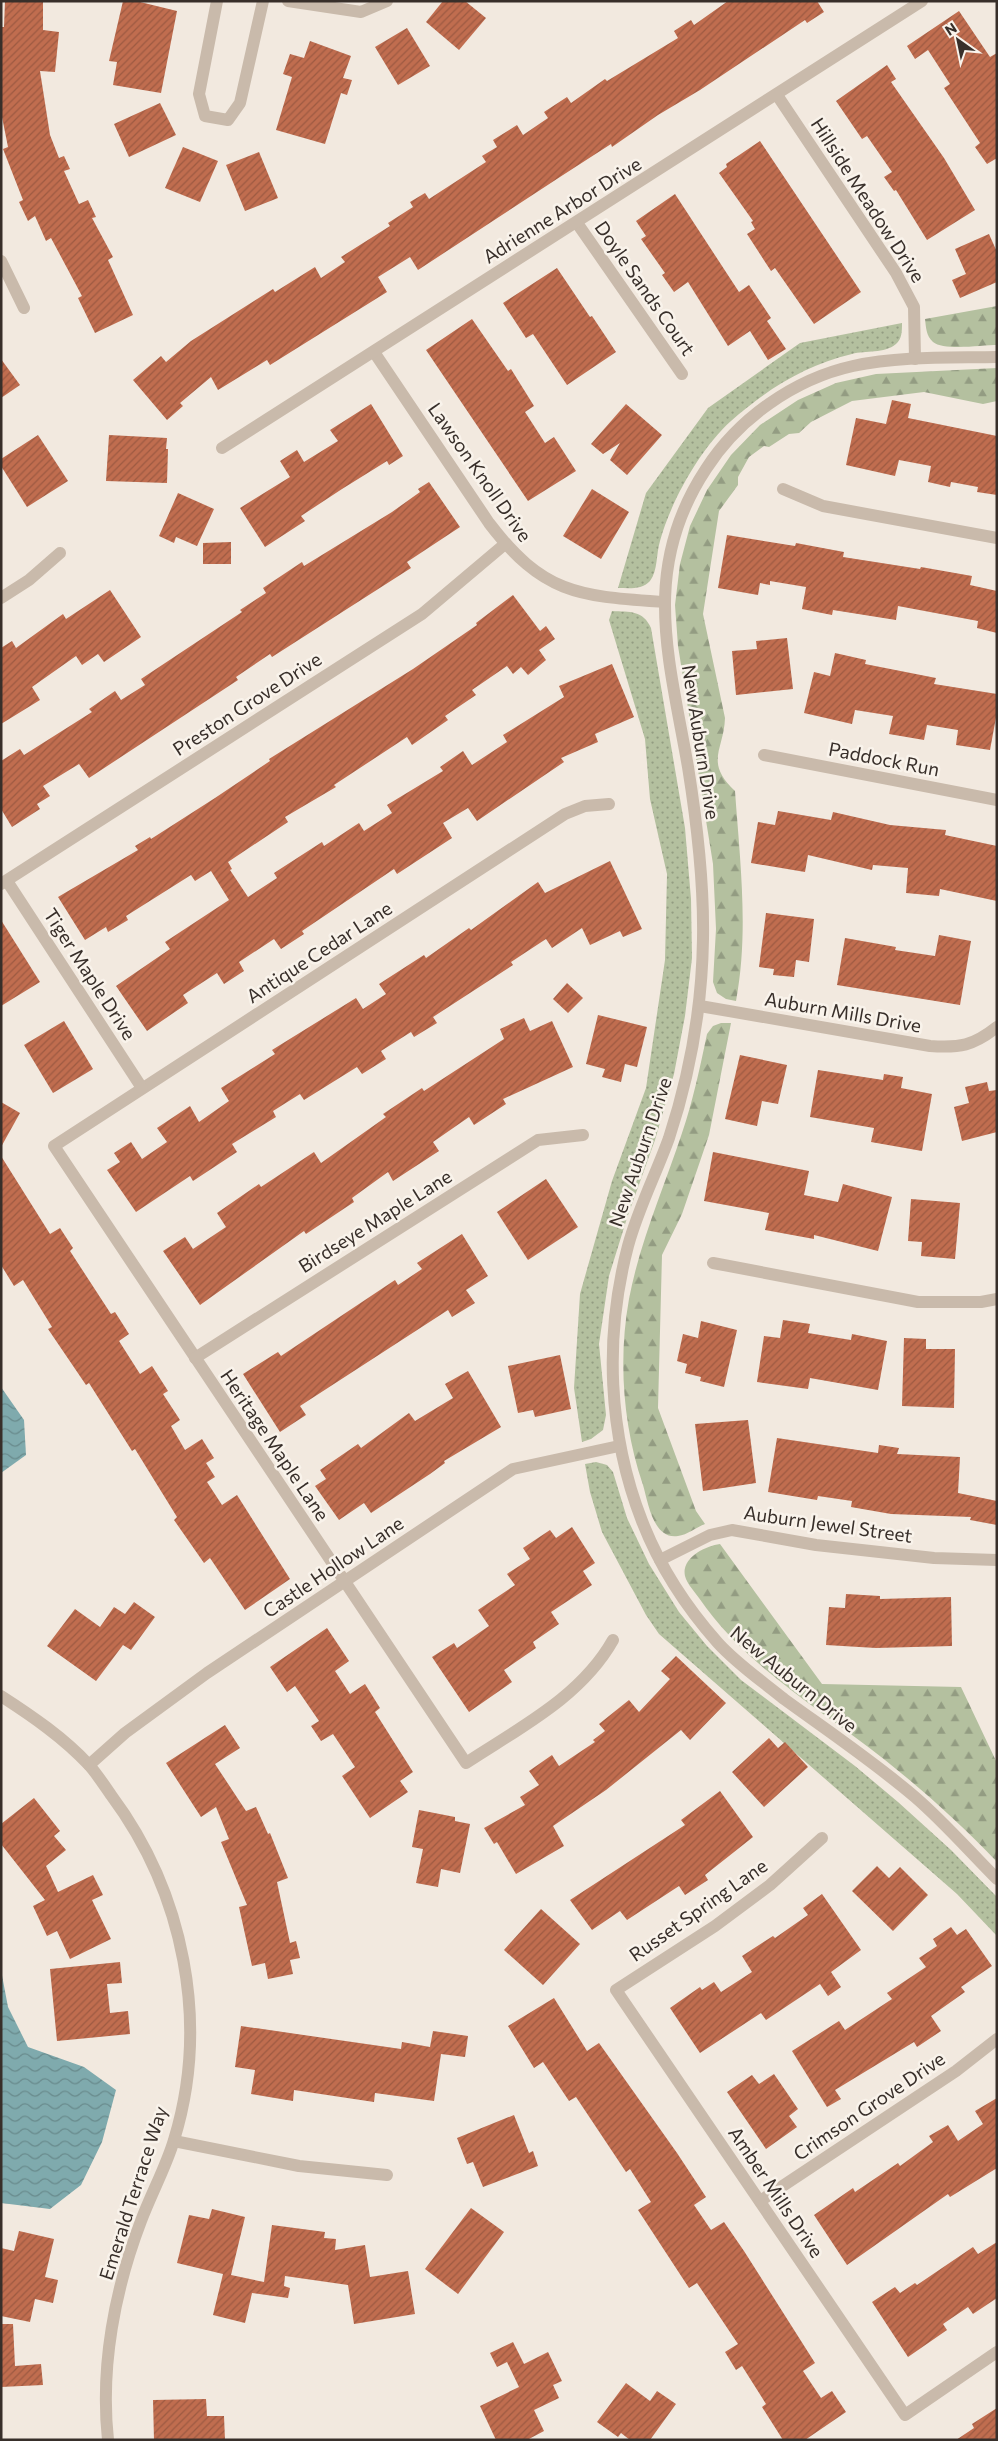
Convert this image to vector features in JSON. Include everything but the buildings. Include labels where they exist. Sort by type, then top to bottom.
[{"type":"street","points":[[217,1],[199,94],[205,116],[228,120],[240,103],[263,1]]},
{"type":"street","points":[[288,1],[361,12],[387,1]]},
{"type":"street","name":"Adrienne Arbor Drive","points":[[222,448],[922,1]]},
{"type":"street","name":"Hillside Meadow Drive","points":[[777,95],[896,273],[914,307],[915,359]]},
{"type":"street","name":"Doyle Sands Court","points":[[577,223],[682,374]]},
{"type":"street","points":[[1,261],[24,308]]},
{"type":"street","name":"Lawson Knoll Drive","points":[[374,352],[505,544],[524,563],[554,584],[584,594],[664,602]]},
{"type":"street","name":"New Auburn Drive","points":[[997,357],[915,359],[853,366],[807,381],[770,403],[738,430],[707,467],[683,512],[667,562],[664,602],[665,636],[689,776],[700,860],[703,936],[700,1006],[688,1068],[669,1136],[629,1244],[617,1301],[613,1342],[613,1405],[627,1483],[660,1560],[683,1599],[720,1645],[762,1681],[916,1798],[997,1879]]},
{"type":"street","points":[[783,489],[823,506],[997,538]]},
{"type":"street","name":"Preston Grove Drive","points":[[4,883],[422,614],[505,544]]},
{"type":"street","points":[[1,598],[29,580],[60,553]]},
{"type":"street","name":"Paddock Run","points":[[764,755],[997,800]]},
{"type":"street","name":"Antique Cedar Lane","points":[[54,1146],[565,814],[585,806],[610,804]]},
{"type":"street","name":"Tiger Maple Drive","points":[[4,883],[142,1088]]},
{"type":"street","name":"Auburn Mills Drive","points":[[700,1006],[930,1046],[956,1048],[980,1040],[997,1027]]},
{"type":"street","name":"Birdseye Maple Lane","points":[[195,1358],[538,1140],[582,1135]]},
{"type":"street","name":"Heritage Maple Lane","points":[[54,1146],[466,1763],[555,1704],[581,1683],[602,1659],[613,1640]]},
{"type":"street","points":[[713,1263],[918,1302],[981,1302],[997,1299]]},
{"type":"street","name":"Castle Hollow Lane","points":[[89,1765],[125,1733],[207,1673],[512,1470],[619,1446]]},
{"type":"street","name":"Auburn Jewel Street","points":[[660,1560],[710,1535],[732,1530],[826,1546],[934,1558],[997,1560]]},
{"type":"street","name":"Emerald Terrace Way","points":[[1,1696],[33,1716],[89,1765],[141,1840],[157,1872],[177,1926],[188,1982],[190,2055],[174,2141],[140,2223],[124,2274],[112,2327],[107,2378],[108,2440]]},
{"type":"street","name":"Russet Spring Lane","points":[[616,1990],[722,1920],[770,1885],[822,1838]]},
{"type":"street","name":"Amber Mills Drive","points":[[616,1990],[904,2415],[997,2352]]},
{"type":"street","name":"Crimson Grove Drive","points":[[760,2201],[956,2071],[997,2039]]},
{"type":"street","points":[[174,2141],[299,2166],[387,2175]]},
{"type":"green space","points":[[997,306],[997,345],[964,347],[938,345],[931,340],[928,334],[925,319]]},
{"type":"green space","points":[[902,323],[902,332],[899,340],[891,347],[880,351],[857,353],[835,359],[802,372],[772,389],[731,421],[708,446],[688,477],[671,509],[659,546],[653,577],[643,586],[618,588],[646,493],[708,408],[800,343]]},
{"type":"green space","points":[[997,368],[997,401],[983,404],[924,392],[852,401],[811,422],[799,433],[789,434],[769,447],[764,446],[749,457],[738,477],[738,485],[719,511],[703,614],[725,718],[718,764],[720,772],[735,791],[743,923],[740,975],[736,1001],[726,999],[717,993],[713,982],[716,929],[713,864],[678,646],[675,605],[680,564],[690,526],[707,490],[731,455],[760,425],[798,400],[836,383],[876,374]]},
{"type":"green space","points":[[612,611],[630,612],[640,615],[648,622],[651,628],[685,828],[691,899],[692,958],[685,1016],[674,1074],[655,1140],[627,1218],[609,1276],[599,1344],[606,1415],[603,1430],[591,1439],[582,1442],[574,1388],[580,1294],[612,1181],[646,1088],[665,960],[667,874],[650,799],[645,739],[609,620]]},
{"type":"green space","points":[[721,1023],[731,1023],[709,1135],[682,1214],[662,1255],[658,1408],[696,1511],[705,1524],[688,1533],[670,1536],[657,1526],[653,1518],[631,1440],[624,1393],[623,1369],[626,1322],[629,1299],[639,1256],[686,1121],[707,1034],[713,1026]]},
{"type":"green space","points":[[596,1462],[607,1465],[613,1472],[627,1518],[649,1564],[679,1612],[707,1646],[741,1680],[855,1766],[951,1850],[997,1897],[997,1936],[957,1894],[659,1634],[646,1615],[602,1532],[590,1492],[585,1464]]},
{"type":"green space","points":[[720,1544],[822,1684],[961,1687],[997,1763],[997,1862],[957,1822],[914,1784],[861,1741],[786,1686],[739,1645],[718,1623],[689,1585],[685,1576],[685,1570],[690,1558],[695,1554],[708,1547]]},
{"type":"water","points":[[1,1387],[24,1420],[26,1455],[1,1473]]},
{"type":"water","points":[[1,1970],[8,2007],[28,2047],[84,2067],[116,2090],[102,2142],[81,2185],[50,2209],[1,2203]]}]
